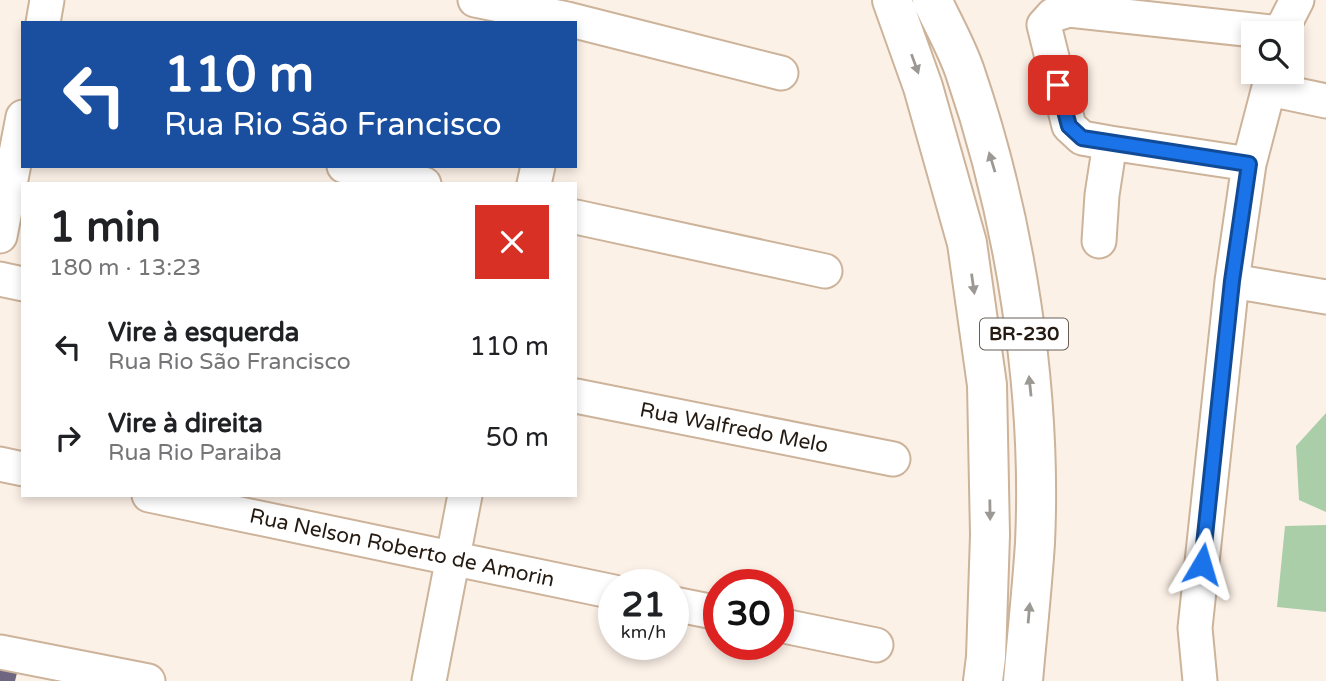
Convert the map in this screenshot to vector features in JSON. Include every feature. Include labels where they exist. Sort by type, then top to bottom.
[{"type":"highway","name":"BR-230","points":[[892,0],[923,87],[967,243],[987,385],[990,535],[983,681]]},
{"type":"highway","name":"BR-230","points":[[932,0],[964,70],[1000,188],[1022,309],[1034,429],[1035,542],[1023,681]]},
{"type":"street","points":[[43,21],[47,0]]},
{"type":"street","points":[[475,0],[568,14],[781,73]]},
{"type":"street","points":[[1286,21],[1297,0]]},
{"type":"street","points":[[1241,29],[1069,10],[1053,15],[1044,24],[1069,126],[1082,138],[1249,164]]},
{"type":"street","points":[[1200,681],[1195,628],[1232,281],[1249,164],[1270,84]]},
{"type":"street","points":[[1281,84],[1326,101]]},
{"type":"street","points":[[0,236],[21,127]]},
{"type":"street","points":[[1099,241],[1102,195],[1110,143]]},
{"type":"street","points":[[353,168],[415,182]]},
{"type":"street","points":[[577,217],[825,271]]},
{"type":"street","points":[[0,279],[21,284]]},
{"type":"street","points":[[1232,281],[1326,298]]},
{"type":"street","name":"Rua Walfredo Melo","points":[[577,396],[893,459]]},
{"type":"street","points":[[0,464],[21,469]]},
{"type":"street","name":"Rua Nelson Roberto de Amorin","points":[[158,497],[598,589]]},
{"type":"street","points":[[429,681],[465,497]]},
{"type":"street","points":[[794,628],[876,645]]},
{"type":"street","points":[[0,652],[148,681]]},
{"type":"green space","points":[[1326,413],[1326,512],[1299,500],[1296,446]]},
{"type":"green space","points":[[1326,525],[1326,612],[1277,607],[1285,526]]},
{"type":"building","points":[[0,669],[17,673],[15,681],[0,681]]},
{"type":"route","points":[[1058,85],[1069,126],[1082,138],[1249,164],[1232,281],[1202,564]]}]
